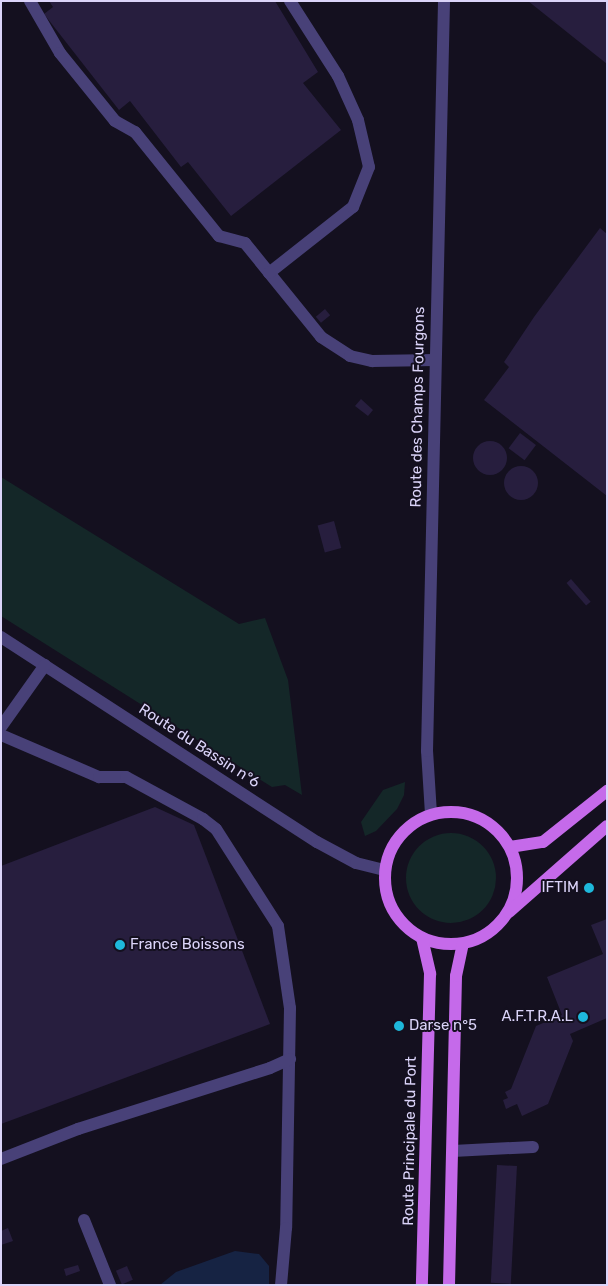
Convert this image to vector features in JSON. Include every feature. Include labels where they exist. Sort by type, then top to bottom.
[{"type":"main road","points":[[510,847],[543,842],[607,791]]},
{"type":"main road","points":[[507,914],[516,892],[517,869],[510,847],[496,829],[477,816],[454,811],[431,814],[414,822],[399,835],[389,852],[384,870],[385,891],[392,910],[405,927],[422,938],[442,944],[463,944],[488,933],[607,826]]},
{"type":"main road","name":"Route Principale du Port","points":[[422,938],[430,974],[422,1285]]},
{"type":"main road","points":[[449,1285],[456,976],[463,944]]},
{"type":"street","points":[[30,1],[60,53],[115,121],[135,132],[219,236],[245,243],[310,326],[350,356],[372,361],[435,360]]},
{"type":"street","points":[[269,274],[353,206],[369,166],[358,120],[338,76],[290,1]]},
{"type":"street","name":"Route des Champs Fourgons","points":[[431,814],[427,750],[444,1]]},
{"type":"street","name":"Route du Bassin n°6","points":[[1,637],[317,842],[356,863],[384,870]]},
{"type":"street","points":[[1,727],[45,665]]},
{"type":"street","points":[[1,735],[99,777],[126,777],[216,829],[278,926],[290,1008],[286,1228],[281,1285]]},
{"type":"street","points":[[1,1159],[78,1129],[270,1068],[290,1059]]},
{"type":"street","points":[[453,1151],[533,1147]]},
{"type":"street","points":[[84,1220],[110,1285]]},
{"type":"green space","points":[[1,477],[239,624],[265,618],[288,680],[302,795],[285,785],[272,787],[1,616]]},
{"type":"green space","points":[[405,782],[404,795],[397,809],[376,831],[365,836],[361,822],[383,790]]},
{"type":"green space","points":[[451,833],[468,837],[483,846],[492,861],[496,878],[492,895],[483,910],[468,919],[451,923],[434,919],[419,910],[410,895],[406,878],[410,861],[419,846],[434,837]]},
{"type":"water","points":[[235,1251],[259,1254],[269,1266],[269,1285],[160,1285],[176,1272]]},
{"type":"building","points":[[49,1],[275,1],[318,72],[303,83],[341,130],[231,216],[188,162],[181,167],[130,101],[119,110],[44,14],[53,7]]},
{"type":"building","points":[[528,1],[607,1],[607,64]]},
{"type":"building","points":[[600,228],[607,234],[607,496],[484,400],[509,367],[504,362],[534,317]]},
{"type":"building","points":[[325,309],[330,315],[321,323],[316,317]]},
{"type":"building","points":[[361,399],[373,410],[368,416],[355,406]]},
{"type":"building","points":[[520,433],[536,445],[525,460],[509,448]]},
{"type":"building","points":[[490,441],[502,446],[507,458],[502,470],[490,475],[478,470],[473,458],[478,446]]},
{"type":"building","points":[[521,466],[533,471],[538,483],[533,495],[521,500],[509,495],[504,483],[509,471]]},
{"type":"building","points":[[334,521],[341,548],[325,552],[318,525]]},
{"type":"building","points":[[571,579],[591,602],[586,606],[566,583]]},
{"type":"building","name":"France Boissons","points":[[155,807],[194,825],[270,1024],[1,1124],[1,866]]},
{"type":"building","name":"A.F.T.R.A.L","points":[[607,919],[607,1018],[570,1034],[573,1041],[548,1104],[522,1116],[517,1104],[506,1109],[503,1100],[508,1098],[505,1092],[511,1089],[536,1026],[562,1015],[547,977],[603,954],[591,925]]},
{"type":"building","points":[[497,1165],[517,1166],[511,1284],[491,1283]]},
{"type":"building","points":[[8,1228],[13,1241],[1,1245],[1,1231]]},
{"type":"building","points":[[78,1265],[80,1271],[66,1276],[64,1269]]},
{"type":"building","points":[[127,1266],[133,1280],[122,1284],[116,1271]]},
{"type":"place","name":"IFTIM","points":[[589,888]]},
{"type":"place","name":"France Boissons","points":[[120,945]]},
{"type":"place","name":"A.F.T.R.A.L","points":[[583,1017]]},
{"type":"place","name":"Darse n°5","points":[[399,1026]]}]
